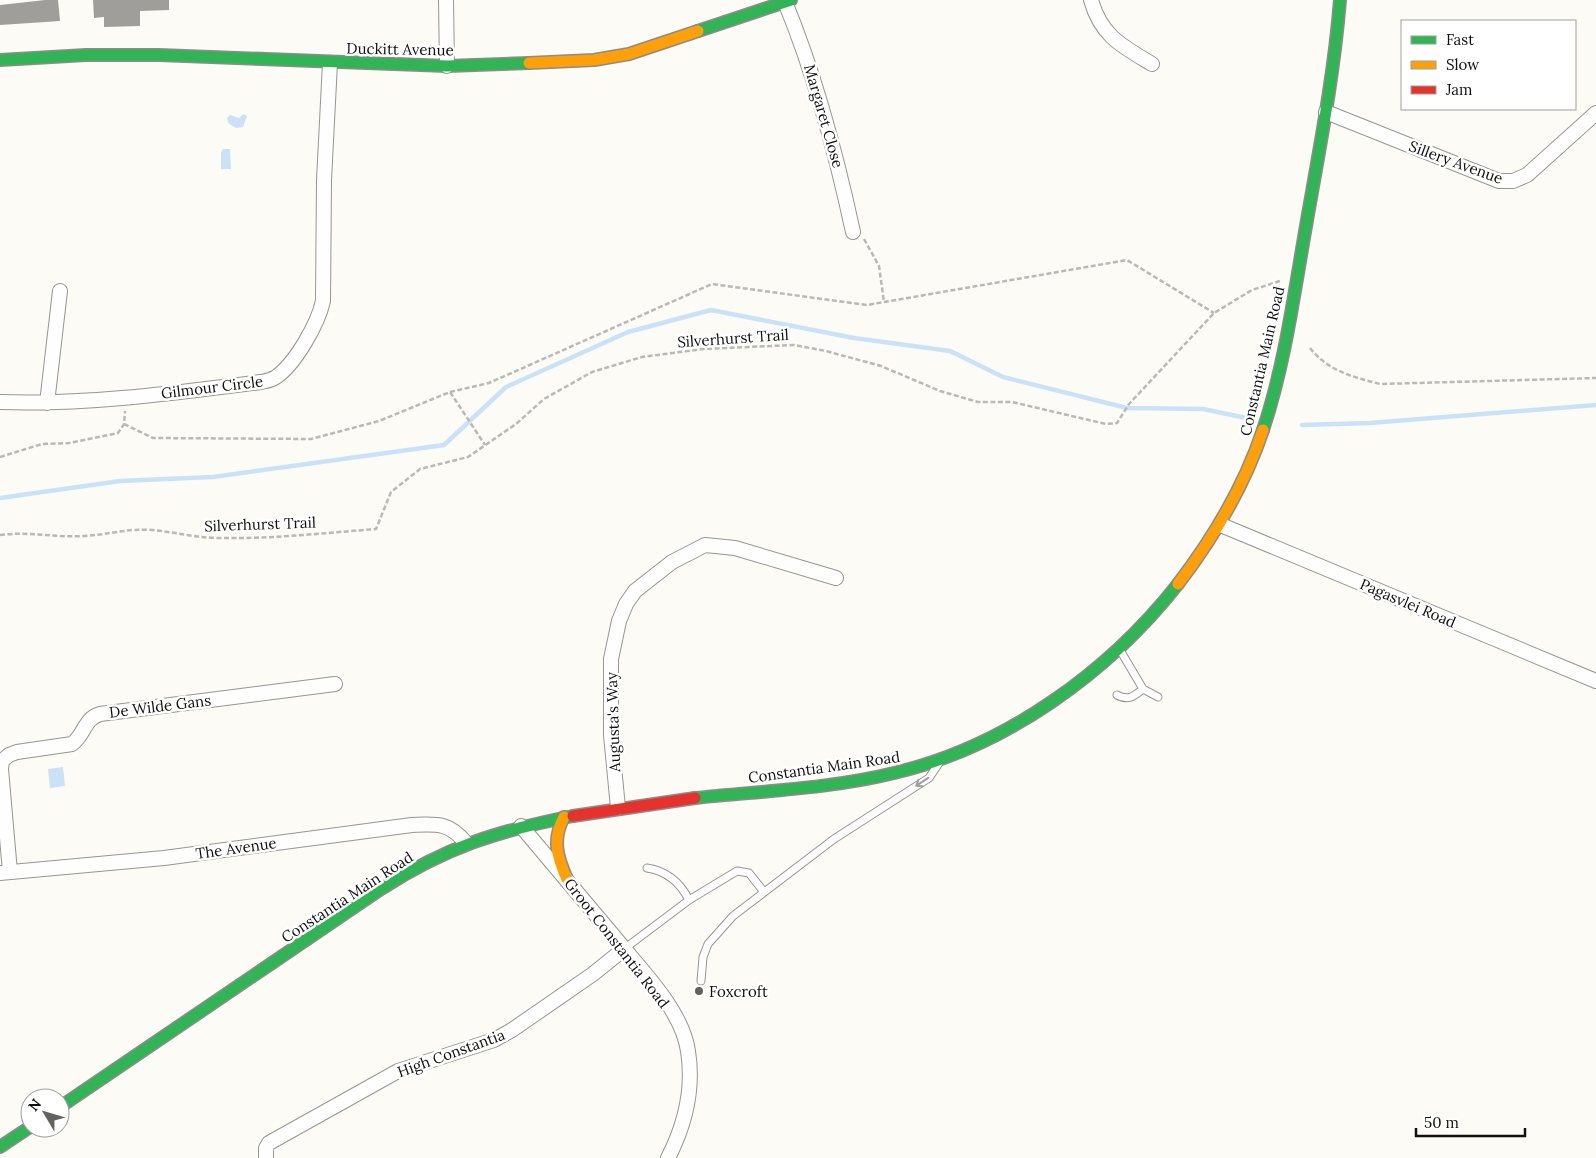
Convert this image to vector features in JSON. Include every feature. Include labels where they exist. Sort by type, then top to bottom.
[{"type":"main road","name":"Constantia Main Road","points":[[70,1100],[391,883],[466,843],[521,826],[618,808],[837,783],[908,770],[973,746],[1029,716],[1082,678],[1118,648],[1159,608],[1181,582],[1221,525],[1258,446],[1270,406],[1296,280],[1326,112],[1340,0]]},
{"type":"main road","name":"Duckitt Avenue","points":[[0,60],[86,55],[160,55],[330,63],[448,66],[542,64],[611,58],[667,42],[788,1]]},
{"type":"main road","points":[[564,817],[557,832],[555,845],[558,861],[567,879]]},
{"type":"main road","points":[[0,1147],[20,1134]]},
{"type":"street","points":[[446,0],[448,66]]},
{"type":"street","points":[[1091,0],[1095,16],[1107,34],[1152,64]]},
{"type":"street","name":"Margaret Close","points":[[788,1],[831,134],[853,232]]},
{"type":"street","name":"Gilmour Circle","points":[[0,402],[47,403],[127,398],[261,382],[275,378],[295,356],[319,318],[323,301],[324,180],[330,63]]},
{"type":"street","name":"Sillery Avenue","points":[[1326,112],[1499,181],[1513,181],[1538,167],[1596,113]]},
{"type":"street","points":[[47,403],[60,291]]},
{"type":"street","name":"Pagasvlei Road","points":[[1221,525],[1596,681]]},
{"type":"street","name":"Augusta's Way","points":[[618,808],[611,735],[610,659],[619,622],[626,604],[639,587],[672,562],[705,545],[735,548],[836,578]]},
{"type":"street","name":"De Wilde Gans","points":[[1,760],[17,752],[72,744],[78,739],[90,718],[100,714],[335,684]]},
{"type":"street","points":[[1,760],[5,872]]},
{"type":"street","name":"The Avenue","points":[[5,872],[164,858],[412,826],[446,827],[460,835],[466,843]]},
{"type":"street","name":"Groot Constantia Road","points":[[521,826],[660,993],[680,1026],[688,1050],[690,1073],[688,1103],[683,1123],[668,1158]]},
{"type":"street","name":"High Constantia","points":[[266,1158],[266,1148],[270,1143],[398,1071],[494,1040],[512,1030],[586,980],[624,949]]},
{"type":"lane","points":[[1118,648],[1143,689],[1158,696]]},
{"type":"lane","points":[[1117,695],[1126,699],[1143,689]]},
{"type":"lane","points":[[701,981],[703,957],[708,944],[733,916],[834,839],[929,778],[941,758]]},
{"type":"lane","points":[[647,868],[664,872],[672,877],[689,900]]},
{"type":"lane","points":[[624,949],[689,900],[737,871],[743,870],[749,874],[764,892]]},
{"type":"path","points":[[853,232],[863,238],[875,255],[879,266],[884,302]]},
{"type":"path","points":[[124,424],[153,438],[311,439],[379,420],[450,392],[488,382],[712,284],[867,305],[1127,260],[1214,313],[1252,290],[1286,279]]},
{"type":"path","name":"Silverhurst Trail","points":[[0,534],[17,532],[49,536],[85,536],[120,530],[152,530],[191,537],[251,538],[376,529],[391,492],[420,469],[468,457],[516,424],[544,399],[592,372],[642,357],[703,350],[794,345],[826,350],[881,366],[940,391],[978,402],[1012,402],[1106,424],[1117,423],[1126,411],[1128,404],[1214,313]]},
{"type":"path","points":[[1310,348],[1317,357],[1333,369],[1351,377],[1380,384],[1596,378]]},
{"type":"path","points":[[450,392],[485,445]]},
{"type":"path","points":[[0,457],[42,444],[70,444],[118,433],[124,424],[127,398]]},
{"type":"water","points":[[243,114],[247,116],[243,127],[236,128],[228,123],[227,118],[230,115],[239,118]]},
{"type":"water","points":[[223,149],[230,149],[231,169],[221,169],[221,152]]},
{"type":"water","points":[[63,767],[65,786],[50,788],[48,769]]},
{"type":"building","points":[[58,0],[60,21],[0,25],[0,5]]},
{"type":"building","points":[[93,0],[169,0],[169,10],[140,11],[140,26],[104,27],[104,17],[94,18]]},
{"type":"waterway","points":[[0,498],[120,481],[213,477],[444,445],[506,387],[628,332],[711,310],[854,338],[950,351],[1003,377],[1127,408],[1203,409],[1251,419]]},
{"type":"waterway","points":[[1302,425],[1370,423],[1596,405]]},
{"type":"traffic: fast","points":[[698,31],[791,0]]},
{"type":"traffic: fast","points":[[1263,430],[1277,380],[1293,303],[1330,85],[1340,0]]},
{"type":"traffic: fast","points":[[0,60],[86,55],[159,55],[447,66],[529,63]]},
{"type":"traffic: fast","points":[[695,798],[845,783],[894,773],[935,761],[975,745],[1014,725],[1051,702],[1087,676],[1150,617],[1178,584]]},
{"type":"traffic: fast","points":[[70,1100],[405,874],[450,851],[473,842],[520,828],[573,816]]},
{"type":"traffic: fast","points":[[0,1147],[20,1134]]},
{"type":"traffic: slow","points":[[529,63],[594,60],[629,54],[698,31]]},
{"type":"traffic: slow","points":[[1178,584],[1204,548],[1227,511],[1247,472],[1263,430]]},
{"type":"traffic: slow","points":[[564,817],[558,833],[557,848],[558,856],[567,879]]},
{"type":"traffic: jam","points":[[573,816],[695,798]]},
{"type":"place","name":"Foxcroft","points":[[699,991]]}]
